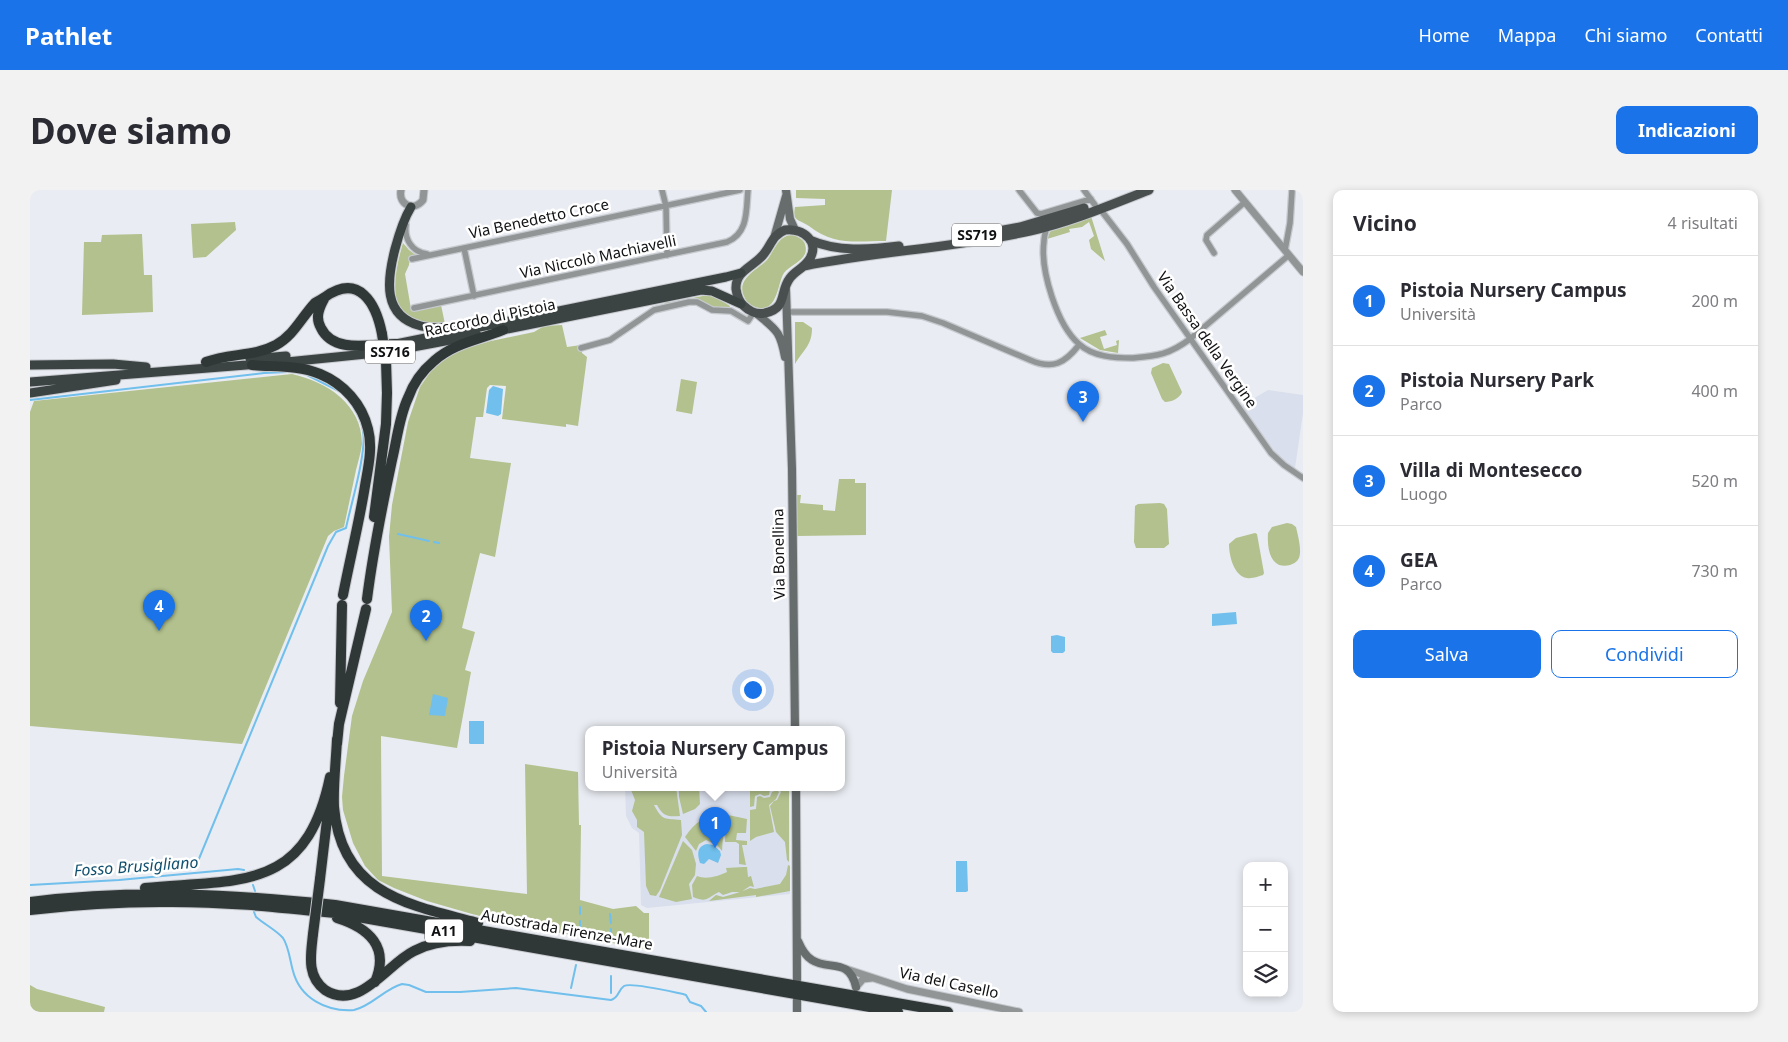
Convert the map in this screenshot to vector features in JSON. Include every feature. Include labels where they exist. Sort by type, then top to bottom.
[{"type":"highway","points":[[413,206],[404,219],[399,234],[389,280],[392,302],[404,318],[421,326],[436,327],[543,315]]},
{"type":"highway","name":"Raccordo di Pistoia","points":[[30,382],[206,362],[334,352],[397,344],[741,273]]},
{"type":"highway","points":[[78,896],[242,880],[264,873],[279,866],[299,848],[315,825],[326,796],[366,604],[373,551],[378,483],[386,424],[386,362],[382,334],[374,306],[362,293],[354,289],[342,288],[335,290],[316,303],[289,336],[276,346],[257,352],[206,362]]},
{"type":"highway","name":"Raccordo di Pistoia","points":[[30,376],[252,365],[386,352],[701,290],[712,291],[741,304]]},
{"type":"highway","points":[[325,296],[318,311],[318,320],[322,331],[331,339],[354,346],[397,344]]},
{"type":"highway","points":[[373,551],[402,415],[414,385],[422,372],[439,356],[462,344],[487,337],[502,330]]},
{"type":"highway","points":[[31,365],[113,364],[147,369]]},
{"type":"highway","points":[[252,365],[292,368],[318,374],[344,388],[361,409],[368,428],[370,448],[366,484],[343,600],[340,724]]},
{"type":"highway","points":[[30,393],[130,378],[147,369]]},
{"type":"highway","points":[[354,546],[378,483]]},
{"type":"highway","points":[[337,739],[313,934],[311,967],[314,978],[324,990],[338,997],[359,995],[373,986],[407,955],[420,948],[440,942],[556,947]]},
{"type":"highway","points":[[337,739],[334,793],[336,821],[346,852],[364,877],[386,894],[409,904],[556,947]]},
{"type":"highway","name":"Autostrada Firenze-Mare","points":[[30,902],[78,896],[210,894],[291,900],[352,908],[898,1012]]},
{"type":"highway","name":"Autostrada Firenze-Mare","points":[[30,910],[86,905],[162,902],[236,904],[296,909],[556,947],[948,1012]]},
{"type":"highway","points":[[296,909],[343,920],[371,937],[378,948],[381,958],[373,986]]},
{"type":"main road","name":"SS719","points":[[804,266],[847,258],[983,240],[1034,230],[1134,190]]},
{"type":"main road","name":"SS719","points":[[810,240],[830,247],[904,246],[1020,226],[1149,190]]},
{"type":"main road","points":[[786,193],[790,222],[795,230]]},
{"type":"main road","points":[[774,238],[783,231],[795,230],[802,232],[810,240],[812,253],[804,266],[792,275],[778,306],[768,312],[755,313],[741,304],[737,295],[737,279],[741,273],[763,255],[774,238],[786,193]]},
{"type":"main road","name":"Via Bonellina","points":[[786,286],[790,378],[795,726]]},
{"type":"main road","name":"Via Bonellina","points":[[755,313],[780,336],[790,378]]},
{"type":"main road","points":[[796,791],[797,979],[802,966],[812,961],[802,949],[797,939]]},
{"type":"main road","name":"Via del Casello","points":[[812,961],[846,969]]},
{"type":"main road","points":[[846,969],[853,977],[856,987]]},
{"type":"main road","points":[[797,1000],[797,1012]]},
{"type":"street","points":[[401,190],[402,201],[407,205],[413,206],[420,204],[423,200],[424,190]]},
{"type":"street","points":[[662,190],[666,206],[667,255]]},
{"type":"street","name":"Via Benedetto Croce","points":[[412,259],[740,190]]},
{"type":"street","name":"Via Niccolò Machiavelli","points":[[414,308],[727,242],[738,236],[745,223],[748,190]]},
{"type":"street","points":[[1019,190],[1039,214],[1095,204]]},
{"type":"street","name":"Via Bassa della Vergine","points":[[1084,190],[1127,244],[1190,339],[1271,453],[1303,478]]},
{"type":"street","points":[[1235,190],[1287,253],[1299,263],[1303,272]]},
{"type":"street","points":[[1047,226],[1044,258],[1051,299],[1063,323],[1079,344],[1095,353],[1111,358],[1150,357],[1170,352],[1190,339],[1287,253],[1292,191]]},
{"type":"street","points":[[1214,253],[1206,240],[1206,236],[1245,202]]},
{"type":"street","points":[[413,206],[407,220],[406,235],[410,245],[416,250],[421,253],[431,254]]},
{"type":"street","points":[[1034,230],[1044,242]]},
{"type":"street","points":[[464,248],[474,296]]},
{"type":"street","points":[[581,348],[610,340],[652,311],[670,306],[696,302],[712,310],[731,311],[748,321],[755,313]]},
{"type":"street","points":[[787,312],[877,312],[906,314],[936,320],[1045,365],[1064,361],[1079,344]]},
{"type":"street","name":"Via del Casello","points":[[846,969],[907,990],[1019,1012]]},
{"type":"street","points":[[856,987],[865,978],[875,978]]},
{"type":"shaded area","points":[[1268,390],[1303,395],[1303,413],[1295,468],[1280,458],[1241,406]]},
{"type":"shaded area","points":[[625,791],[789,791],[790,894],[647,908],[641,905],[639,833],[632,828],[626,816]]},
{"type":"green space","points":[[796,190],[892,190],[886,241],[855,242],[836,240],[818,232],[795,218],[795,207],[825,205],[825,199],[796,198]]},
{"type":"green space","points":[[1091,216],[1105,261],[1091,249],[1089,240],[1094,236],[1089,222],[1082,227],[1069,229],[1070,232],[1047,239],[1050,232],[1055,228]]},
{"type":"green space","points":[[235,222],[236,230],[206,257],[193,258],[191,224]]},
{"type":"green space","points":[[142,234],[144,275],[152,275],[153,312],[82,315],[84,242],[101,242],[102,235]]},
{"type":"green space","points":[[793,235],[800,238],[805,244],[806,249],[803,258],[784,273],[771,304],[760,308],[751,305],[745,299],[742,290],[745,280],[767,260],[780,240]]},
{"type":"green space","points":[[403,243],[417,256],[410,256],[405,274],[411,309],[441,305],[445,324],[425,323],[411,319],[402,311],[397,300],[395,288]]},
{"type":"green space","points":[[708,295],[730,306],[729,308],[716,309],[701,302],[665,305],[664,300],[671,302]]},
{"type":"green space","points":[[795,322],[803,322],[812,328],[812,334],[809,344],[795,364]]},
{"type":"green space","points":[[562,325],[567,347],[581,345],[582,353],[587,357],[578,426],[566,424],[566,427],[502,419],[506,386],[490,385],[487,388],[483,417],[476,417],[470,458],[511,463],[495,557],[480,553],[462,628],[475,632],[465,670],[471,672],[457,748],[381,736],[382,876],[527,894],[525,764],[578,772],[579,825],[581,825],[580,900],[613,909],[636,906],[644,913],[649,913],[649,950],[472,914],[427,901],[394,888],[378,880],[365,866],[353,843],[343,810],[344,776],[352,716],[363,681],[392,612],[389,537],[392,505],[408,422],[420,387],[431,371],[449,356],[463,349],[534,332],[544,326]]},
{"type":"green space","points":[[1105,330],[1107,335],[1100,337],[1104,349],[1117,345],[1116,341],[1119,340],[1118,353],[1100,350],[1080,338]]},
{"type":"green space","points":[[1163,363],[1169,364],[1182,392],[1178,398],[1168,402],[1162,399],[1151,373],[1152,368]]},
{"type":"green space","points":[[292,374],[330,389],[349,406],[356,417],[362,444],[344,527],[328,536],[242,744],[30,726],[30,412],[34,401]]},
{"type":"green space","points":[[681,379],[697,382],[692,414],[676,411]]},
{"type":"green space","points":[[839,479],[855,479],[855,483],[866,483],[866,535],[797,536],[797,495],[801,495],[800,503],[823,505],[823,510],[835,511]]},
{"type":"green space","points":[[1138,504],[1164,504],[1167,509],[1169,544],[1164,548],[1136,548],[1134,542],[1135,506]]},
{"type":"green space","points":[[1287,523],[1296,527],[1300,555],[1295,563],[1283,566],[1274,561],[1271,556],[1268,545],[1268,533],[1272,527]]},
{"type":"green space","points":[[1257,534],[1264,573],[1257,577],[1247,578],[1236,570],[1231,560],[1229,544],[1236,538]]},
{"type":"green space","points":[[631,791],[677,791],[680,816],[666,815],[661,812],[657,805],[654,805],[662,817],[681,820],[682,835],[656,896],[650,895],[646,886],[644,832],[637,827],[637,820],[632,811],[635,800]]},
{"type":"green space","points":[[679,791],[699,791],[700,804],[695,809],[683,814]]},
{"type":"green space","points":[[750,791],[770,791],[769,795],[764,796],[760,794],[755,796],[754,806],[750,807]]},
{"type":"green space","points":[[789,791],[789,862],[787,860],[785,842],[776,832],[770,806],[777,800],[781,792]]},
{"type":"green space","points":[[772,792],[779,792],[776,799],[769,805],[774,832],[756,837],[750,841],[750,810],[756,809],[757,797],[770,797]]},
{"type":"green space","points":[[722,814],[724,822],[722,851],[717,845],[706,840],[699,844],[696,851],[685,837],[701,820]]},
{"type":"green space","points":[[728,815],[747,819],[746,833],[737,833],[736,840],[747,841],[747,845],[742,845],[746,865],[739,864],[739,844],[736,842],[725,842],[726,817]]},
{"type":"green space","points":[[683,841],[692,850],[696,864],[695,875],[689,884],[692,899],[676,902],[659,897]]},
{"type":"green space","points":[[788,865],[790,866],[790,891],[756,897],[756,895],[709,901],[716,895],[723,897],[750,888],[755,889],[780,884],[786,875]]},
{"type":"green space","points":[[747,867],[748,877],[751,876],[754,887],[750,886],[741,892],[723,895],[719,892],[704,900],[693,897],[692,885],[697,876],[704,878],[712,877],[727,872],[726,868]]},
{"type":"green space","points":[[30,985],[37,989],[105,1007],[104,1012],[30,1012]]},
{"type":"water","points":[[493,386],[503,389],[501,414],[498,416],[486,413],[489,390]]},
{"type":"water","points":[[1236,612],[1237,624],[1212,626],[1212,614]]},
{"type":"water","points":[[1051,636],[1065,637],[1065,651],[1063,653],[1053,653],[1051,651]]},
{"type":"water","points":[[433,694],[448,698],[445,716],[429,715]]},
{"type":"water","points":[[469,721],[484,721],[484,744],[469,743]]},
{"type":"water","points":[[707,844],[713,845],[720,851],[721,855],[718,863],[709,859],[704,864],[700,863],[699,851],[701,847]]},
{"type":"water","points":[[956,861],[967,861],[968,891],[966,892],[956,892]]},
{"type":"waterway","points":[[30,400],[264,373],[288,372]]},
{"type":"waterway","points":[[307,375],[341,392]]},
{"type":"waterway","points":[[196,866],[328,546],[336,532],[346,528],[361,465],[364,440],[362,424],[352,405]]},
{"type":"waterway","points":[[398,534],[429,541]]},
{"type":"waterway","points":[[434,542],[439,543]]},
{"type":"waterway","name":"Fosso Brusigliano","points":[[30,885],[244,870]]},
{"type":"waterway","name":"Fosso Brusigliano","points":[[253,885],[255,891]]},
{"type":"waterway","points":[[580,907],[580,914]]},
{"type":"waterway","name":"Fosso Brusigliano","points":[[254,912],[256,917],[283,938],[296,981],[302,989],[308,996],[324,1006],[334,1009],[354,1010],[360,1008],[402,984],[426,992],[460,992],[516,988],[611,1000],[616,998],[624,986],[635,985],[686,995],[690,1002],[701,1006],[706,1012]]},
{"type":"waterway","points":[[610,914],[611,923]]},
{"type":"waterway","points":[[580,921],[580,935]]},
{"type":"waterway","points":[[611,929],[611,942]]},
{"type":"waterway","points":[[571,988],[576,965]]},
{"type":"waterway","points":[[611,976],[611,993]]},
{"type":"place","name":"Villa di Montesecco","points":[[1083,422]]},
{"type":"place","name":"GEA","points":[[159,631]]},
{"type":"place","name":"Pistoia Nursery Park","points":[[426,641]]},
{"type":"place","name":"Pistoia Nursery Campus","points":[[715,848]]}]
